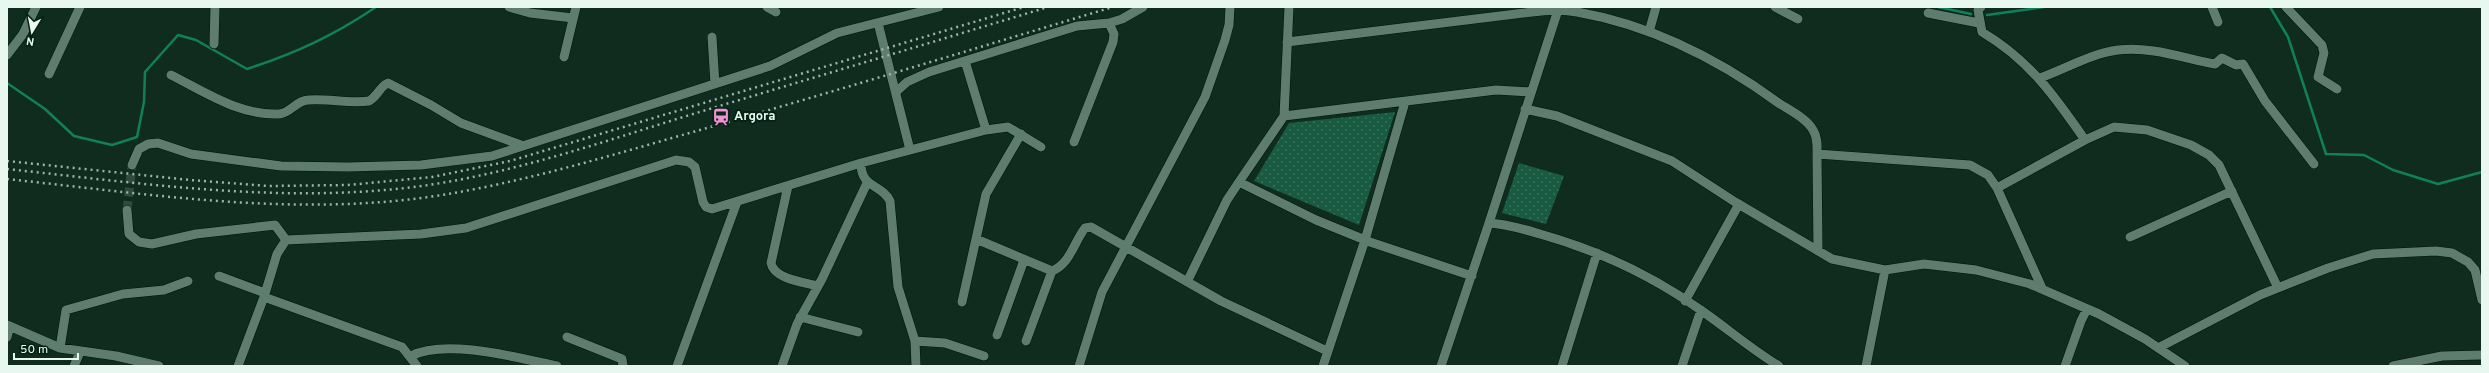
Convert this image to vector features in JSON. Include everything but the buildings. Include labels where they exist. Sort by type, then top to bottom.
[{"type":"street","points":[[7,55],[23,34],[36,7]]},
{"type":"street","points":[[49,74],[80,7]]},
{"type":"street","points":[[214,44],[215,7]]},
{"type":"street","points":[[509,7],[530,13],[573,18]]},
{"type":"street","points":[[564,57],[576,7]]},
{"type":"street","points":[[767,7],[776,12]]},
{"type":"street","points":[[132,165],[139,149],[148,144],[158,143],[191,154],[281,166],[348,168],[421,165],[492,156],[521,145],[770,66],[837,33],[878,23],[910,11],[939,7]]},
{"type":"street","points":[[896,92],[907,82],[918,76],[1077,26],[1109,23],[1122,19],[1143,7]]},
{"type":"street","points":[[1079,366],[1102,292],[1205,97],[1225,40],[1229,25],[1230,7]]},
{"type":"street","points":[[1187,282],[1227,200],[1284,116],[1289,7]]},
{"type":"street","points":[[1649,32],[1656,7]]},
{"type":"street","points":[[1775,7],[1798,19]]},
{"type":"street","points":[[2212,7],[2218,22]]},
{"type":"street","points":[[2286,7],[2322,45],[2324,53],[2318,77],[2337,89]]},
{"type":"street","points":[[1287,42],[1559,8],[1602,18],[1649,32],[1712,60],[1766,94],[1807,123],[1817,139],[1818,251]]},
{"type":"street","points":[[1442,366],[1559,8]]},
{"type":"street","points":[[1977,8],[1982,32],[2016,55],[2040,78],[2085,140]]},
{"type":"street","points":[[1928,14],[1979,23]]},
{"type":"street","points":[[878,23],[896,92],[908,151]]},
{"type":"street","points":[[1074,142],[1113,42],[1114,34],[1109,23]]},
{"type":"street","points":[[712,37],[715,84]]},
{"type":"street","points":[[2040,78],[2103,53],[2118,50],[2151,51],[2215,64],[2222,58],[2236,65],[2243,64],[2266,101],[2314,164]]},
{"type":"street","points":[[965,61],[986,130]]},
{"type":"street","points":[[171,75],[234,106],[261,113],[280,114],[296,103],[309,100],[369,101],[379,94],[384,84],[388,83],[431,105],[461,123],[521,145]]},
{"type":"street","points":[[1284,116],[1496,90],[1531,92]]},
{"type":"street","points":[[1323,366],[1365,240],[1406,102]]},
{"type":"street","points":[[1525,109],[1557,116],[1672,161],[1739,204],[1832,259],[1885,270],[1924,264],[1976,270],[2042,288],[2087,309],[2158,348],[2185,366]]},
{"type":"street","points":[[1996,188],[2104,130],[2122,126],[2147,130],[2191,145],[2214,160],[2232,191],[2278,288]]},
{"type":"street","points":[[286,240],[420,234],[466,228],[676,160],[690,162],[694,167],[706,207],[712,209],[861,163],[986,130],[1008,127],[1041,147]]},
{"type":"street","points":[[962,302],[986,194],[1021,134]]},
{"type":"street","points":[[1817,154],[1970,165],[1988,175],[1996,188],[2042,288]]},
{"type":"street","points":[[861,163],[861,172],[867,182],[886,194],[890,201],[898,287],[915,341],[916,366]]},
{"type":"street","points":[[782,366],[800,317],[818,286],[867,182]]},
{"type":"street","points":[[1239,182],[1316,220],[1365,240],[1472,276]]},
{"type":"street","points":[[788,186],[771,263],[772,268],[777,274],[818,286]]},
{"type":"street","points":[[2130,237],[2232,191]]},
{"type":"street","points":[[677,366],[737,202]]},
{"type":"street","points":[[1685,301],[1739,204]]},
{"type":"street","points":[[127,210],[129,234],[139,242],[152,244],[203,233],[275,225],[286,240]]},
{"type":"street","points":[[1489,223],[1511,226],[1577,244],[1634,270],[1701,310],[1753,351],[1778,366]]},
{"type":"street","points":[[1026,341],[1052,271],[1065,263],[1085,228],[1097,229],[1126,248],[1221,301],[1327,351]]},
{"type":"street","points":[[976,239],[1052,271]]},
{"type":"street","points":[[241,365],[265,295],[277,254],[286,240]]},
{"type":"street","points":[[2158,348],[2208,320],[2278,288],[2328,268],[2373,254],[2436,252],[2452,253],[2468,262],[2478,271],[2482,300]]},
{"type":"street","points":[[1562,366],[1597,253]]},
{"type":"street","points":[[997,336],[1024,260]]},
{"type":"street","points":[[1866,366],[1885,270]]},
{"type":"street","points":[[219,276],[402,347],[411,356],[417,366]]},
{"type":"street","points":[[60,348],[66,310],[123,294],[164,290],[188,281]]},
{"type":"street","points":[[2065,366],[2081,321],[2087,309]]},
{"type":"street","points":[[1682,366],[1701,310]]},
{"type":"street","points":[[800,317],[858,332]]},
{"type":"street","points":[[7,337],[8,326],[60,348],[140,364],[159,366]]},
{"type":"street","points":[[567,337],[622,359],[623,366]]},
{"type":"street","points":[[915,341],[945,343],[984,356]]},
{"type":"street","points":[[411,356],[422,350],[446,348],[496,354],[557,366]]},
{"type":"street","points":[[74,366],[80,352]]},
{"type":"street","points":[[2392,366],[2442,356],[2482,356]]},
{"type":"green space","points":[[1395,112],[1359,225],[1254,181],[1289,123]]},
{"type":"green space","points":[[1519,163],[1564,176],[1546,224],[1502,213]]},
{"type":"waterway","points":[[7,83],[45,109],[74,136],[112,145],[137,137],[144,102],[145,72],[178,35],[196,40],[247,69],[282,57],[314,43],[345,27],[376,7]]},
{"type":"waterway","points":[[1938,7],[1971,14]]},
{"type":"waterway","points":[[1987,15],[2044,7]]},
{"type":"waterway","points":[[2270,7],[2288,37],[2326,154],[2364,155],[2393,170],[2438,184],[2482,172]]},
{"type":"tunnel","points":[[127,210],[132,165]]},
{"type":"railway","points":[[7,161],[190,180],[268,186],[348,185],[432,177],[510,161],[1024,7]]},
{"type":"railway","points":[[7,169],[167,186],[274,193],[328,193],[382,190],[435,184],[500,171],[565,154],[1048,7]]},
{"type":"railway","points":[[7,179],[206,200],[305,205],[354,204],[404,200],[440,195],[513,181],[622,152],[798,102],[1113,7]]},
{"type":"place","name":"Argora","points":[[721,117]]}]
